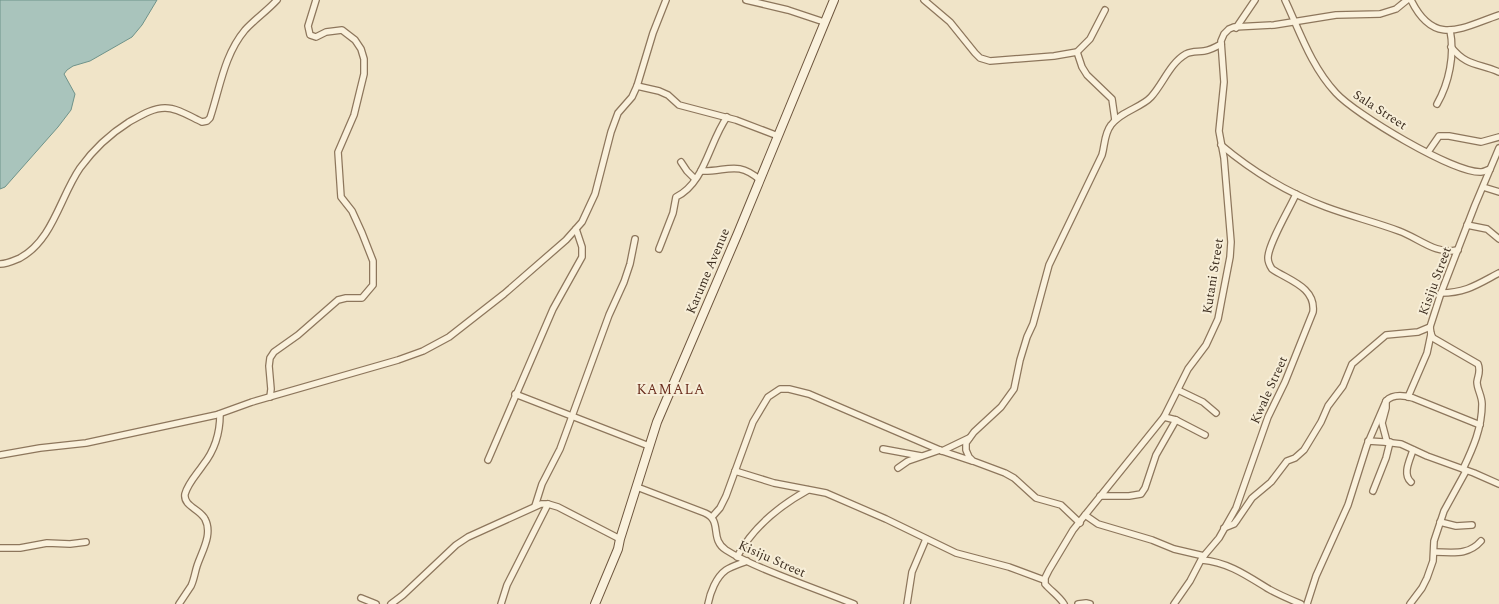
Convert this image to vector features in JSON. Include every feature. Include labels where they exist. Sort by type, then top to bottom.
[{"type":"street","points":[[0,264],[16,260],[32,250],[38,244],[44,237],[66,192],[81,167],[98,147],[123,126],[143,114],[163,108],[178,111],[202,122],[207,121],[210,118],[224,71],[238,41],[246,29],[277,0]]},
{"type":"street","points":[[270,397],[271,389],[269,366],[270,358],[274,352],[298,335],[338,300],[346,298],[362,298],[373,285],[373,261],[352,211],[341,197],[338,152],[354,115],[364,74],[364,59],[361,49],[355,40],[342,30],[326,32],[316,37],[310,35],[308,26],[316,0]]},
{"type":"street","points":[[0,455],[40,448],[86,443],[220,414],[270,397],[398,360],[422,351],[449,337],[504,294],[566,240],[582,222],[594,194],[607,144],[618,113],[632,97],[637,86],[653,33],[666,0]]},
{"type":"street","points":[[746,0],[788,10],[824,22]]},
{"type":"street","name":"Karume Avenue","points":[[595,604],[618,549],[620,538],[657,422],[760,180],[834,0]]},
{"type":"street","points":[[924,0],[950,22],[974,54],[986,60],[1005,60],[1077,52],[1090,38],[1105,10]]},
{"type":"street","points":[[1236,28],[1255,0]]},
{"type":"street","name":"Sala Street","points":[[1285,0],[1314,63],[1336,93],[1355,110],[1446,162],[1482,172],[1490,169]]},
{"type":"street","points":[[976,462],[969,457],[966,450],[966,443],[974,432],[1001,407],[1014,389],[1022,352],[1033,324],[1049,265],[1102,154],[1110,125],[1115,120],[1151,98],[1169,71],[1186,54],[1207,51],[1221,44],[1224,34],[1229,28],[1274,25],[1336,15],[1380,14],[1396,10],[1407,0]]},
{"type":"street","points":[[1411,0],[1416,10],[1435,28],[1458,30],[1499,15]]},
{"type":"street","points":[[1437,104],[1447,84],[1451,48],[1450,30]]},
{"type":"street","name":"Kutani Street","points":[[1044,580],[1058,553],[1085,515],[1164,417],[1188,369],[1206,345],[1218,320],[1226,282],[1231,242],[1224,158],[1221,145],[1219,121],[1224,82],[1221,44]]},
{"type":"street","points":[[1451,48],[1457,55],[1469,62],[1477,66],[1499,72]]},
{"type":"street","points":[[1077,52],[1082,67],[1087,75],[1112,99],[1115,120]]},
{"type":"street","points":[[637,86],[660,91],[668,95],[679,105],[727,117],[778,136]]},
{"type":"street","points":[[659,249],[673,213],[676,198],[682,194],[701,171],[717,133],[727,117]]},
{"type":"street","points":[[1428,152],[1439,136],[1449,136],[1481,142],[1499,137]]},
{"type":"street","points":[[1221,145],[1251,168],[1296,194],[1326,207],[1399,231],[1436,249],[1449,252],[1458,250]]},
{"type":"street","name":"Kisiju Street","points":[[1410,604],[1422,588],[1427,578],[1433,561],[1434,541],[1440,522],[1447,505],[1459,485],[1480,425],[1482,403],[1477,383],[1480,370],[1478,364],[1433,338],[1430,327],[1441,293],[1467,225],[1499,148]]},
{"type":"street","points":[[681,162],[687,172],[695,179]]},
{"type":"street","points":[[701,171],[736,167],[751,172],[760,180]]},
{"type":"street","points":[[1483,187],[1499,192]]},
{"type":"street","name":"Kwale Street","points":[[1174,604],[1203,558],[1219,538],[1236,508],[1268,417],[1285,382],[1313,312],[1314,305],[1308,292],[1298,284],[1272,269],[1268,258],[1272,244],[1296,194]]},
{"type":"street","points":[[1467,225],[1487,229],[1499,239]]},
{"type":"street","points":[[488,460],[504,425],[515,394],[553,309],[582,256],[582,247],[576,229]]},
{"type":"street","points":[[535,506],[542,484],[560,449],[609,315],[624,282],[630,264],[635,239]]},
{"type":"street","points":[[1441,293],[1452,293],[1468,289],[1499,273]]},
{"type":"street","points":[[1224,528],[1234,524],[1252,498],[1271,482],[1287,461],[1295,458],[1304,450],[1321,422],[1328,406],[1343,386],[1352,364],[1386,335],[1422,332],[1430,327]]},
{"type":"street","points":[[1408,396],[1428,353],[1431,334]]},
{"type":"street","points":[[636,487],[712,517],[720,508],[726,496],[753,422],[768,398],[780,389],[789,388],[809,394],[941,450],[1005,473],[1014,478],[1036,498],[1061,505],[1080,522]]},
{"type":"street","points":[[1178,390],[1203,402],[1216,413]]},
{"type":"street","points":[[515,394],[649,446]]},
{"type":"street","points":[[1307,604],[1316,576],[1348,505],[1368,441],[1386,401],[1393,396],[1408,396],[1480,425]]},
{"type":"street","points":[[1373,490],[1386,458],[1389,442],[1382,423],[1386,408],[1386,401]]},
{"type":"street","points":[[179,604],[193,582],[206,543],[208,531],[205,519],[188,503],[185,497],[193,479],[209,457],[217,441],[220,425],[220,414]]},
{"type":"street","points":[[1164,417],[1176,420],[1205,434]]},
{"type":"street","points":[[1100,496],[1129,496],[1141,494],[1145,488],[1156,455],[1176,420]]},
{"type":"street","points":[[898,468],[908,461],[941,450],[969,438]]},
{"type":"street","points":[[1368,441],[1401,444],[1499,484]]},
{"type":"street","points":[[883,449],[921,456]]},
{"type":"street","points":[[1411,482],[1408,480],[1406,472],[1413,450]]},
{"type":"street","points":[[735,471],[774,483],[836,497],[886,519],[956,553],[1009,567],[1044,580],[1051,592],[1060,598],[1064,604]]},
{"type":"street","points":[[737,557],[748,538],[760,524],[786,503],[808,490]]},
{"type":"street","points":[[390,604],[403,595],[456,545],[468,537],[541,504],[548,504],[563,509],[620,538]]},
{"type":"street","points":[[501,604],[507,585],[548,504]]},
{"type":"street","points":[[1085,515],[1098,524],[1152,540],[1174,549],[1236,569],[1267,588],[1300,604]]},
{"type":"street","name":"Kisiju Street","points":[[712,517],[718,543],[737,557],[854,604]]},
{"type":"street","points":[[1440,522],[1456,526],[1472,525]]},
{"type":"street","points":[[907,604],[912,572],[926,539]]},
{"type":"street","points":[[1434,552],[1464,552],[1471,550],[1481,541]]},
{"type":"street","points":[[0,548],[20,548],[47,543],[70,544],[86,542]]},
{"type":"street","points":[[708,604],[710,596],[722,574],[731,567],[747,562]]},
{"type":"street","points":[[361,598],[376,604]]},
{"type":"street","points":[[1078,604],[1090,604]]},
{"type":"water","points":[[0,0],[157,0],[142,25],[132,37],[90,61],[73,66],[67,70],[64,74],[75,94],[71,110],[5,187],[0,189]]},
{"type":"district","name":"KAMALA","points":[[671,389]]}]
